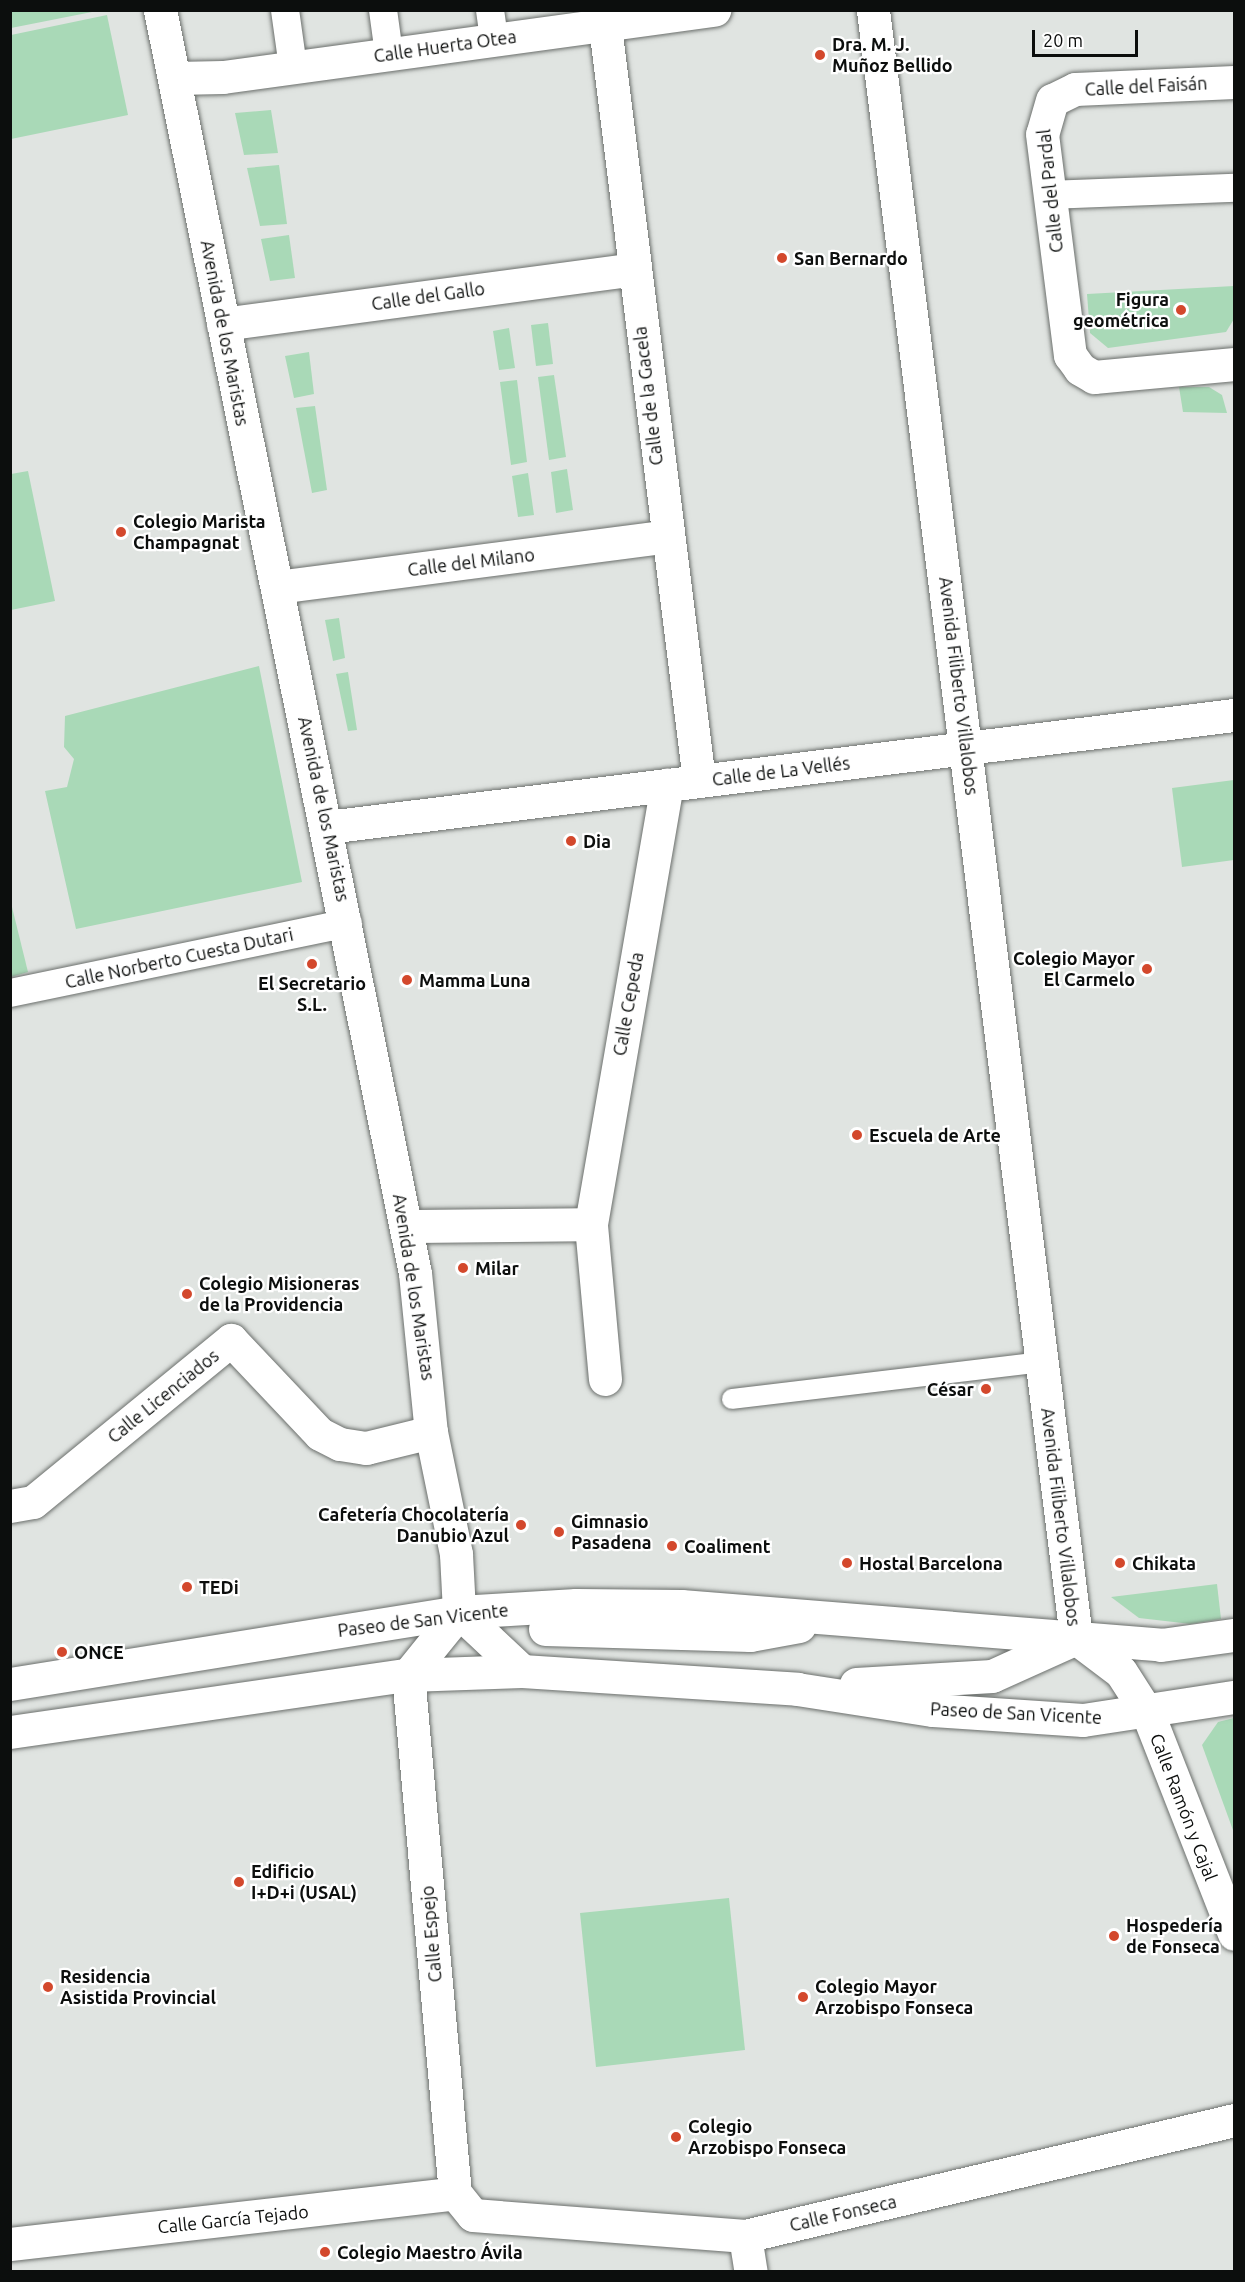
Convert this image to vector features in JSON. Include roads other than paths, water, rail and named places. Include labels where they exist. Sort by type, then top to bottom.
[{"type":"main road","name":"Avenida de los Maristas","points":[[160,10],[348,923],[407,1226],[432,1402],[431,1432],[456,1554],[461,1625]]},
{"type":"main road","name":"Calle Huerta Otea","points":[[175,78],[293,68],[389,54],[492,25],[714,10]]},
{"type":"main road","name":"Avenida Filiberto Villalobos","points":[[873,10],[967,748],[1076,1638],[1121,1672],[1148,1714]]},
{"type":"main road","name":"Calle de la Gacela","points":[[604,17],[664,537],[699,781]]},
{"type":"main road","name":"Calle del Faisán","points":[[1059,94],[1075,89],[1234,82]]},
{"type":"main road","name":"Calle del Pardal","points":[[1059,94],[1043,120],[1049,195],[1070,355],[1094,377],[1234,364]]},
{"type":"main road","name":"Calle del Gallo","points":[[223,324],[633,269]]},
{"type":"main road","name":"Calle del Milano","points":[[277,587],[664,537]]},
{"type":"main road","name":"Calle de La Vellés","points":[[327,827],[1234,715]]},
{"type":"main road","name":"Calle Cepeda","points":[[605,1379],[591,1224],[667,785]]},
{"type":"main road","points":[[407,1226],[591,1224]]},
{"type":"main road","name":"Calle Licenciados","points":[[10,1506],[33,1502],[231,1340],[320,1434],[340,1444],[366,1448],[431,1432]]},
{"type":"main road","name":"Paseo de San Vicente","points":[[10,1684],[461,1625],[657,1605],[1161,1644],[1234,1635]]},
{"type":"main road","points":[[408,1675],[461,1625],[522,1671]]},
{"type":"main road","name":"Paseo de San Vicente","points":[[797,1689],[992,1676],[1076,1638]]},
{"type":"main road","name":"Paseo de San Vicente","points":[[10,1732],[408,1675],[522,1671],[797,1689],[933,1710],[1083,1720],[1148,1714],[1234,1697]]},
{"type":"main road","name":"Calle Espejo","points":[[408,1675],[455,2193]]},
{"type":"main road","name":"Calle Ramón y Cajal","points":[[1148,1714],[1234,1934]]},
{"type":"main road","name":"Calle Fonseca","points":[[455,2193],[472,2215],[745,2236],[1234,2120]]},
{"type":"main road","name":"Calle García Tejado","points":[[10,2244],[455,2193]]},
{"type":"main road","points":[[745,2236],[751,2271]]},
{"type":"street","points":[[285,10],[293,68]]},
{"type":"street","points":[[383,10],[389,54]]},
{"type":"street","points":[[1049,195],[1234,188]]},
{"type":"street","name":"Calle Norberto Cuesta Dutari","points":[[10,993],[348,923]]},
{"type":"lane","points":[[732,1399],[1041,1362]]},
{"type":"place","name":"Dra. M. J. Muñoz Bellido","points":[[820,55]]},
{"type":"place","name":"San Bernardo","points":[[782,258]]},
{"type":"place","name":"Figura geométrica","points":[[1181,310]]},
{"type":"place","name":"Colegio Marista Champagnat","points":[[121,532]]},
{"type":"place","name":"Dia","points":[[571,841]]},
{"type":"place","name":"El Secretario S.L.","points":[[312,964]]},
{"type":"place","name":"Colegio Mayor El Carmelo","points":[[1147,969]]},
{"type":"place","name":"Mamma Luna","points":[[407,980]]},
{"type":"place","name":"Escuela de Arte","points":[[857,1135]]},
{"type":"place","name":"Milar","points":[[463,1268]]},
{"type":"place","name":"Colegio Misioneras de la Providencia","points":[[187,1294]]},
{"type":"place","name":"César","points":[[986,1389]]},
{"type":"place","name":"Cafetería Chocolatería Danubio Azul","points":[[521,1525]]},
{"type":"place","name":"Gimnasio Pasadena","points":[[559,1532]]},
{"type":"place","name":"Coaliment","points":[[672,1546]]},
{"type":"place","name":"Hostal Barcelona","points":[[847,1563]]},
{"type":"place","name":"Chikata","points":[[1120,1563]]},
{"type":"place","name":"TEDi","points":[[187,1587]]},
{"type":"place","name":"ONCE","points":[[62,1652]]},
{"type":"place","name":"Edificio I+D+i (USAL)","points":[[239,1882]]},
{"type":"place","name":"Hospedería de Fonseca","points":[[1114,1936]]},
{"type":"place","name":"Residencia Asistida Provincial","points":[[48,1987]]},
{"type":"place","name":"Colegio Mayor Arzobispo Fonseca","points":[[803,1997]]},
{"type":"place","name":"Colegio Arzobispo Fonseca","points":[[676,2137]]},
{"type":"place","name":"Colegio Maestro Ávila","points":[[325,2252]]}]
